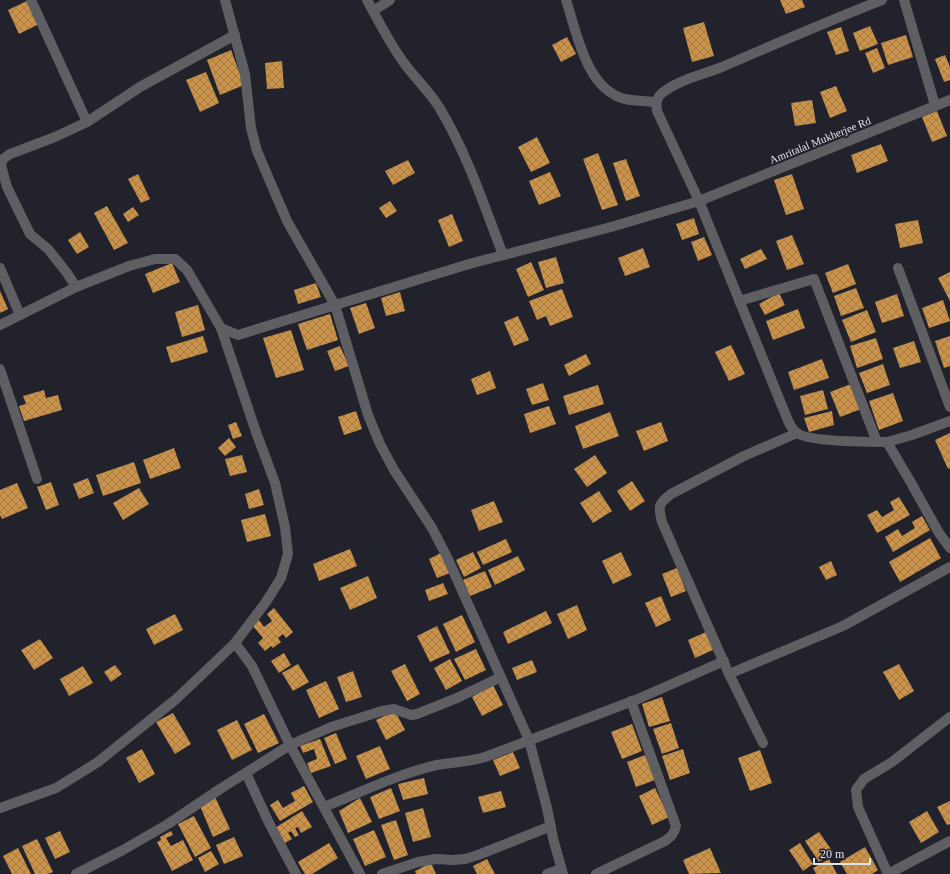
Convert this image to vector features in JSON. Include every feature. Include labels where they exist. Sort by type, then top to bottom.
[{"type":"street","points":[[31,0],[87,122]]},
{"type":"street","points":[[225,0],[246,74],[251,128],[257,151],[287,221],[335,305],[368,415],[380,444],[394,470],[432,528],[447,557],[529,740],[562,872],[547,874]]},
{"type":"street","points":[[367,0],[383,30],[404,63],[438,105],[454,134],[473,173],[503,255]]},
{"type":"street","points":[[373,11],[390,0]]},
{"type":"street","points":[[566,0],[584,57],[592,73],[602,86],[610,93],[624,99],[656,102]]},
{"type":"street","points":[[882,0],[687,80],[667,90],[659,96],[656,102],[657,111],[699,201],[782,406],[790,424],[797,433],[806,436],[838,440],[882,442],[912,435],[950,421]]},
{"type":"street","points":[[904,0],[935,105]]},
{"type":"street","points":[[76,287],[48,249],[30,234],[12,198],[1,165],[3,159],[10,154],[55,137],[87,122],[140,87],[235,35]]},
{"type":"street","name":"Amritalal Mukherjee Rd","points":[[220,328],[238,335],[503,255],[611,227],[699,201],[950,100]]},
{"type":"street","points":[[0,325],[76,287],[129,266],[155,259],[175,259],[186,270],[220,328],[275,483],[285,527],[288,554],[281,578],[266,602],[235,643],[175,700],[98,762],[56,788],[0,808]]},
{"type":"street","points":[[0,268],[20,315]]},
{"type":"street","points":[[898,268],[950,407]]},
{"type":"street","points":[[739,301],[814,279],[882,442],[910,481],[939,533],[950,548]]},
{"type":"street","points":[[0,369],[37,479]]},
{"type":"street","points":[[763,743],[729,674],[662,522],[659,510],[661,502],[671,494],[738,460],[797,433]]},
{"type":"street","points":[[729,674],[843,626],[950,568]]},
{"type":"street","points":[[235,643],[252,666],[290,745],[360,874]]},
{"type":"street","points":[[324,807],[411,773],[437,765],[479,759],[631,701],[724,661]]},
{"type":"street","points":[[76,874],[123,850],[168,824],[290,745],[331,728],[382,711],[394,710],[411,715],[417,714],[457,698],[500,677]]},
{"type":"street","points":[[596,874],[665,841],[675,832],[676,826],[631,701]]},
{"type":"street","points":[[950,717],[892,762],[864,779],[856,790],[858,807],[888,874],[950,841]]},
{"type":"street","points":[[246,773],[269,823],[296,874]]},
{"type":"street","points":[[382,874],[418,862],[436,859],[465,859],[484,853],[551,826]]},
{"type":"building","points":[[780,0],[802,0],[805,7],[786,14]]},
{"type":"building","points":[[27,1],[39,24],[19,34],[8,10]]},
{"type":"building","points":[[704,22],[714,56],[692,62],[683,28]]},
{"type":"building","points":[[870,26],[878,44],[860,51],[853,33]]},
{"type":"building","points":[[841,27],[849,51],[836,55],[827,32]]},
{"type":"building","points":[[906,35],[913,57],[888,65],[881,43]]},
{"type":"building","points":[[567,37],[576,54],[561,62],[552,45]]},
{"type":"building","points":[[877,48],[885,68],[873,73],[865,53]]},
{"type":"building","points":[[231,50],[244,85],[220,95],[207,60]]},
{"type":"building","points":[[945,55],[950,67],[950,80],[944,82],[935,59]]},
{"type":"building","points":[[282,61],[284,88],[267,89],[265,63]]},
{"type":"building","points":[[206,72],[219,103],[200,112],[186,80]]},
{"type":"building","points":[[836,86],[847,111],[830,118],[820,92]]},
{"type":"building","points":[[812,100],[816,123],[795,126],[791,103]]},
{"type":"building","points":[[937,111],[947,136],[932,142],[922,117]]},
{"type":"building","points":[[537,137],[550,163],[531,172],[518,147]]},
{"type":"building","points":[[881,144],[888,161],[857,173],[851,155]]},
{"type":"building","points":[[598,153],[618,205],[602,210],[583,159]]},
{"type":"building","points":[[626,159],[640,196],[626,201],[613,163]]},
{"type":"building","points":[[408,160],[415,173],[393,185],[385,171]]},
{"type":"building","points":[[550,172],[561,196],[539,205],[529,181]]},
{"type":"building","points":[[138,174],[150,199],[141,203],[128,179]]},
{"type":"building","points":[[792,174],[804,209],[786,215],[774,180]]},
{"type":"building","points":[[390,201],[397,211],[386,218],[379,208]]},
{"type":"building","points":[[107,206],[128,243],[114,250],[94,213]]},
{"type":"building","points":[[133,207],[139,215],[128,222],[123,214]]},
{"type":"building","points":[[452,214],[463,241],[449,247],[438,220]]},
{"type":"building","points":[[694,218],[699,234],[682,240],[676,224]]},
{"type":"building","points":[[918,220],[923,243],[900,248],[895,224]]},
{"type":"building","points":[[80,232],[89,247],[77,254],[68,240]]},
{"type":"building","points":[[792,235],[804,264],[787,270],[776,241]]},
{"type":"building","points":[[704,237],[712,255],[698,261],[691,242]]},
{"type":"building","points":[[643,248],[650,267],[625,276],[618,258]]},
{"type":"building","points":[[761,249],[767,259],[745,269],[740,259]]},
{"type":"building","points":[[556,257],[564,283],[546,288],[538,262]]},
{"type":"building","points":[[531,262],[544,290],[528,297],[516,269]]},
{"type":"building","points":[[172,263],[180,282],[153,293],[145,274]]},
{"type":"building","points":[[848,264],[856,284],[833,293],[825,273]]},
{"type":"building","points":[[950,272],[950,301],[938,278]]},
{"type":"building","points":[[316,283],[321,297],[298,304],[294,290]]},
{"type":"building","points":[[856,288],[864,308],[841,316],[834,296]]},
{"type":"building","points":[[562,289],[573,317],[550,326],[546,316],[537,320],[529,301]]},
{"type":"building","points":[[0,291],[8,309],[0,313]]},
{"type":"building","points":[[400,292],[405,311],[386,316],[381,298]]},
{"type":"building","points":[[779,293],[785,305],[765,315],[759,304]]},
{"type":"building","points":[[897,294],[904,316],[882,323],[875,302]]},
{"type":"building","points":[[943,300],[950,321],[929,328],[922,308]]},
{"type":"building","points":[[366,303],[375,328],[359,334],[350,308]]},
{"type":"building","points":[[198,305],[205,330],[182,337],[175,312]]},
{"type":"building","points":[[798,309],[805,328],[773,340],[766,321]]},
{"type":"building","points":[[867,310],[876,332],[851,342],[842,320]]},
{"type":"building","points":[[330,314],[338,340],[307,350],[298,324]]},
{"type":"building","points":[[518,316],[529,340],[514,346],[504,322]]},
{"type":"building","points":[[291,330],[304,370],[276,378],[263,338]]},
{"type":"building","points":[[203,336],[208,352],[171,363],[166,347]]},
{"type":"building","points":[[950,336],[950,366],[944,368],[935,341]]},
{"type":"building","points":[[876,338],[883,359],[857,368],[850,346]]},
{"type":"building","points":[[914,341],[921,362],[900,368],[893,348]]},
{"type":"building","points":[[731,345],[745,374],[729,381],[715,352]]},
{"type":"building","points":[[340,346],[349,366],[335,371],[327,351]]},
{"type":"building","points":[[586,354],[591,364],[569,376],[564,365]]},
{"type":"building","points":[[822,359],[829,378],[794,390],[788,372]]},
{"type":"building","points":[[883,364],[890,385],[867,393],[859,373]]},
{"type":"building","points":[[490,371],[496,388],[477,395],[471,379]]},
{"type":"building","points":[[543,383],[549,400],[532,405],[526,389]]},
{"type":"building","points":[[851,384],[861,409],[840,417],[830,392]]},
{"type":"building","points":[[598,385],[604,404],[569,415],[563,396]]},
{"type":"building","points":[[44,390],[46,398],[58,395],[62,410],[24,421],[19,406],[26,404],[23,396]]},
{"type":"building","points":[[823,390],[828,409],[805,415],[800,396]]},
{"type":"building","points":[[893,393],[903,421],[879,430],[869,401]]},
{"type":"building","points":[[549,406],[556,424],[530,433],[524,414]]},
{"type":"building","points":[[356,411],[362,429],[344,435],[338,417]]},
{"type":"building","points":[[832,411],[834,425],[809,432],[804,418]]},
{"type":"building","points":[[610,412],[619,436],[583,449],[575,426]]},
{"type":"building","points":[[236,422],[242,436],[233,439],[228,425]]},
{"type":"building","points":[[661,422],[668,441],[644,451],[636,431]]},
{"type":"building","points":[[950,433],[950,468],[948,469],[935,440]]},
{"type":"building","points":[[229,438],[236,447],[225,456],[218,448]]},
{"type":"building","points":[[174,448],[181,468],[150,479],[143,460]]},
{"type":"building","points":[[242,455],[247,472],[230,476],[225,459]]},
{"type":"building","points":[[595,455],[607,473],[587,487],[574,469]]},
{"type":"building","points":[[134,462],[141,483],[103,496],[96,475]]},
{"type":"building","points":[[88,478],[94,493],[79,499],[73,484]]},
{"type":"building","points":[[632,481],[645,501],[630,511],[617,491]]},
{"type":"building","points":[[51,482],[59,505],[46,510],[37,487]]},
{"type":"building","points":[[17,483],[28,508],[2,519],[0,515],[0,490]]},
{"type":"building","points":[[139,488],[149,504],[123,520],[113,503]]},
{"type":"building","points":[[259,489],[264,505],[249,509],[245,494]]},
{"type":"building","points":[[599,491],[612,511],[593,523],[580,503]]},
{"type":"building","points":[[899,497],[910,515],[877,533],[867,515],[877,510],[882,517],[894,510],[890,502]]},
{"type":"building","points":[[494,501],[503,522],[479,531],[471,510]]},
{"type":"building","points":[[265,514],[271,536],[247,542],[241,520]]},
{"type":"building","points":[[922,516],[930,530],[893,552],[885,537],[898,529],[902,536],[915,528],[912,522]]},
{"type":"building","points":[[930,538],[941,558],[900,582],[889,562]]},
{"type":"building","points":[[506,539],[512,552],[483,565],[477,552]]},
{"type":"building","points":[[350,549],[357,566],[319,581],[313,564]]},
{"type":"building","points":[[473,552],[481,568],[464,577],[456,560]]},
{"type":"building","points":[[621,552],[632,575],[613,584],[602,561]]},
{"type":"building","points":[[441,553],[450,573],[437,578],[429,559]]},
{"type":"building","points":[[518,556],[525,570],[495,585],[488,570]]},
{"type":"building","points":[[831,561],[837,575],[826,580],[819,567]]},
{"type":"building","points":[[677,568],[686,591],[671,597],[662,574]]},
{"type":"building","points":[[485,571],[492,587],[470,596],[463,580]]},
{"type":"building","points":[[368,576],[377,598],[350,610],[340,588]]},
{"type":"building","points":[[443,583],[448,594],[429,601],[425,590]]},
{"type":"building","points":[[661,596],[671,620],[656,627],[645,603]]},
{"type":"building","points":[[577,605],[587,630],[568,639],[557,614]]},
{"type":"building","points":[[274,608],[293,632],[286,638],[283,634],[278,638],[281,642],[273,648],[271,646],[265,651],[258,643],[263,638],[252,625],[259,620],[264,627],[272,621],[267,614]]},
{"type":"building","points":[[546,611],[552,623],[508,644],[503,632]]},
{"type":"building","points":[[175,614],[183,630],[154,645],[146,629]]},
{"type":"building","points":[[462,615],[475,642],[456,652],[443,624]]},
{"type":"building","points":[[437,626],[450,653],[430,662],[417,636]]},
{"type":"building","points":[[706,632],[713,650],[695,658],[688,640]]},
{"type":"building","points":[[40,639],[53,658],[34,670],[21,650]]},
{"type":"building","points":[[476,649],[486,670],[465,680],[454,659]]},
{"type":"building","points":[[284,653],[291,665],[279,673],[271,661]]},
{"type":"building","points":[[450,659],[462,681],[446,690],[434,668]]},
{"type":"building","points":[[532,660],[537,672],[517,680],[512,668]]},
{"type":"building","points":[[298,664],[309,682],[293,691],[282,673]]},
{"type":"building","points":[[405,664],[420,694],[407,701],[391,671]]},
{"type":"building","points":[[899,664],[914,691],[899,700],[883,672]]},
{"type":"building","points":[[115,665],[122,674],[111,682],[104,672]]},
{"type":"building","points":[[83,666],[93,683],[69,696],[60,679]]},
{"type":"building","points":[[353,671],[362,697],[346,702],[337,677]]},
{"type":"building","points":[[326,681],[339,709],[319,718],[306,690]]},
{"type":"building","points":[[493,685],[503,705],[482,716],[472,697]]},
{"type":"building","points":[[662,697],[670,721],[649,727],[642,704]]},
{"type":"building","points":[[395,711],[405,730],[386,740],[376,720]]},
{"type":"building","points":[[173,713],[191,744],[175,754],[156,722]]},
{"type":"building","points":[[264,714],[279,743],[258,753],[244,724]]},
{"type":"building","points":[[237,720],[252,750],[232,760],[217,730]]},
{"type":"building","points":[[671,723],[679,748],[662,754],[653,729]]},
{"type":"building","points":[[632,724],[642,751],[622,759],[611,732]]},
{"type":"building","points":[[336,733],[347,759],[335,764],[324,738]]},
{"type":"building","points":[[320,739],[331,766],[311,773],[307,763],[317,759],[314,749],[303,753],[300,746]]},
{"type":"building","points":[[380,746],[390,769],[366,779],[356,756]]},
{"type":"building","points":[[142,749],[155,774],[139,783],[126,758]]},
{"type":"building","points":[[683,749],[690,773],[670,780],[662,756]]},
{"type":"building","points":[[760,750],[772,783],[750,791],[738,758]]},
{"type":"building","points":[[513,752],[520,768],[500,776],[493,760]]},
{"type":"building","points":[[645,755],[655,780],[636,787],[627,762]]},
{"type":"building","points":[[424,778],[428,794],[403,800],[398,784]]},
{"type":"building","points":[[304,786],[313,802],[280,821],[270,805],[278,800],[283,808],[295,801],[291,793]]},
{"type":"building","points":[[391,788],[400,811],[379,819],[370,797]]},
{"type":"building","points":[[655,788],[669,817],[652,825],[639,796]]},
{"type":"building","points":[[501,791],[506,807],[483,813],[478,797]]},
{"type":"building","points":[[215,797],[230,829],[213,837],[200,806]]},
{"type":"building","points":[[360,798],[372,822],[348,833],[339,811]]},
{"type":"building","points":[[950,801],[950,824],[947,825],[937,807]]},
{"type":"building","points":[[423,808],[431,837],[413,842],[405,813]]},
{"type":"building","points":[[302,811],[312,827],[301,833],[298,827],[295,828],[299,835],[295,837],[291,831],[288,833],[292,839],[285,843],[275,828]]},
{"type":"building","points":[[927,811],[939,832],[921,843],[909,822]]},
{"type":"building","points":[[194,816],[211,848],[195,857],[178,824]]},
{"type":"building","points":[[396,820],[408,855],[394,860],[381,825]]},
{"type":"building","points":[[374,830],[386,857],[365,866],[353,839]]},
{"type":"building","points":[[60,831],[70,852],[55,859],[45,838]]},
{"type":"building","points":[[171,831],[173,835],[166,838],[171,846],[183,840],[193,860],[172,871],[157,842],[161,840],[160,837]]},
{"type":"building","points":[[819,832],[833,852],[819,862],[805,841]]},
{"type":"building","points":[[234,837],[243,856],[224,864],[216,845]]},
{"type":"building","points":[[37,839],[53,872],[48,874],[35,874],[22,846]]},
{"type":"building","points":[[329,843],[338,858],[312,874],[305,874],[298,862]]},
{"type":"building","points":[[800,843],[813,864],[803,871],[789,850]]},
{"type":"building","points":[[865,847],[878,870],[872,874],[847,874],[840,862]]},
{"type":"building","points":[[18,848],[31,874],[12,874],[3,856]]},
{"type":"building","points":[[710,848],[721,873],[689,874],[683,860]]},
{"type":"building","points":[[211,851],[219,864],[205,872],[198,858]]},
{"type":"building","points":[[487,859],[495,874],[477,874],[473,866]]},
{"type":"building","points":[[829,859],[837,874],[816,874],[813,868]]},
{"type":"building","points":[[431,863],[436,874],[416,874],[415,871]]}]
